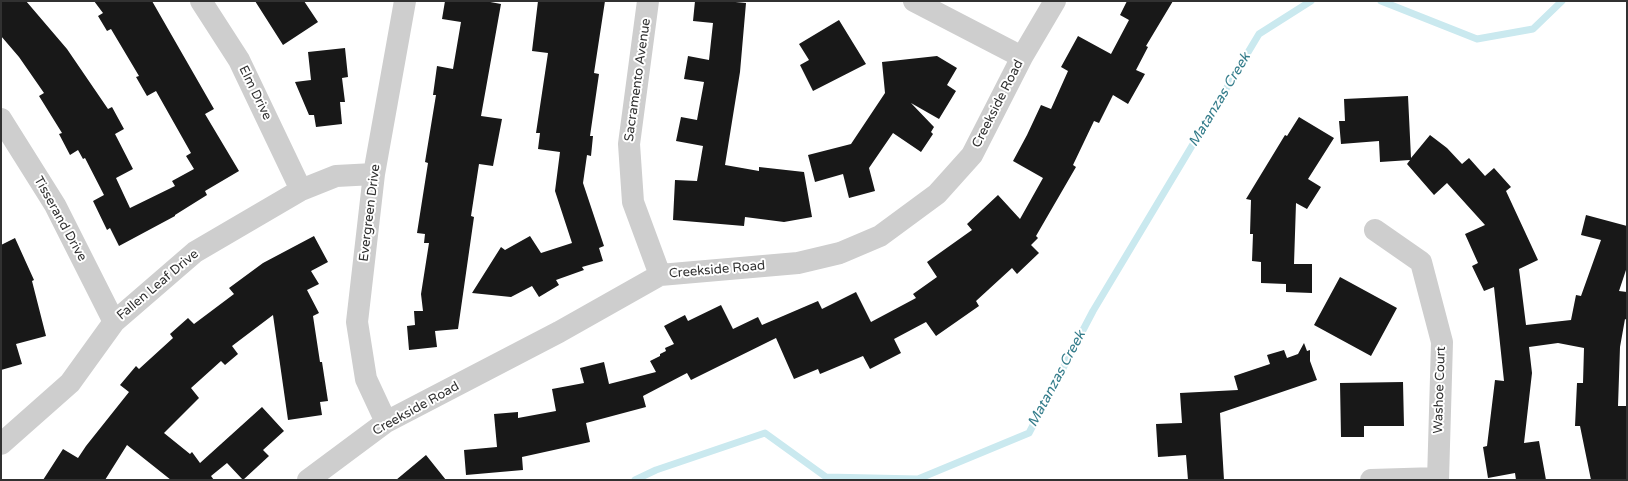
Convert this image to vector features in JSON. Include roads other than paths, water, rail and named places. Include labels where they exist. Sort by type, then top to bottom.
[{"type":"street","name":"Elm Drive","points":[[201,1],[239,60],[301,190]]},
{"type":"street","name":"Evergreen Drive","points":[[386,422],[366,379],[357,322],[374,174],[405,1]]},
{"type":"street","name":"Sacramento Avenue","points":[[648,1],[628,144],[633,202],[660,275]]},
{"type":"street","points":[[914,1],[1022,57]]},
{"type":"street","name":"Creekside Road","points":[[308,480],[386,422],[559,332],[660,275],[798,263],[840,253],[880,236],[937,194],[972,155],[1022,57],[1055,1]]},
{"type":"street","name":"Tisserand Drive","points":[[1,119],[55,205],[114,322]]},
{"type":"street","name":"Fallen Leaf Drive","points":[[1,444],[70,383],[114,322],[195,252],[301,190],[336,176],[374,174]]},
{"type":"street","name":"Washoe Court","points":[[1375,230],[1421,262],[1442,342],[1437,479]]},
{"type":"street","points":[[1371,480],[1437,479]]},
{"type":"waterway","name":"Matanzas Creek","points":[[635,480],[656,470],[765,433],[826,477],[918,479],[1029,433],[1093,311],[1259,34],[1311,1]]},
{"type":"waterway","name":"Matanzas Creek","points":[[1381,1],[1477,39],[1533,29],[1562,1]]}]
